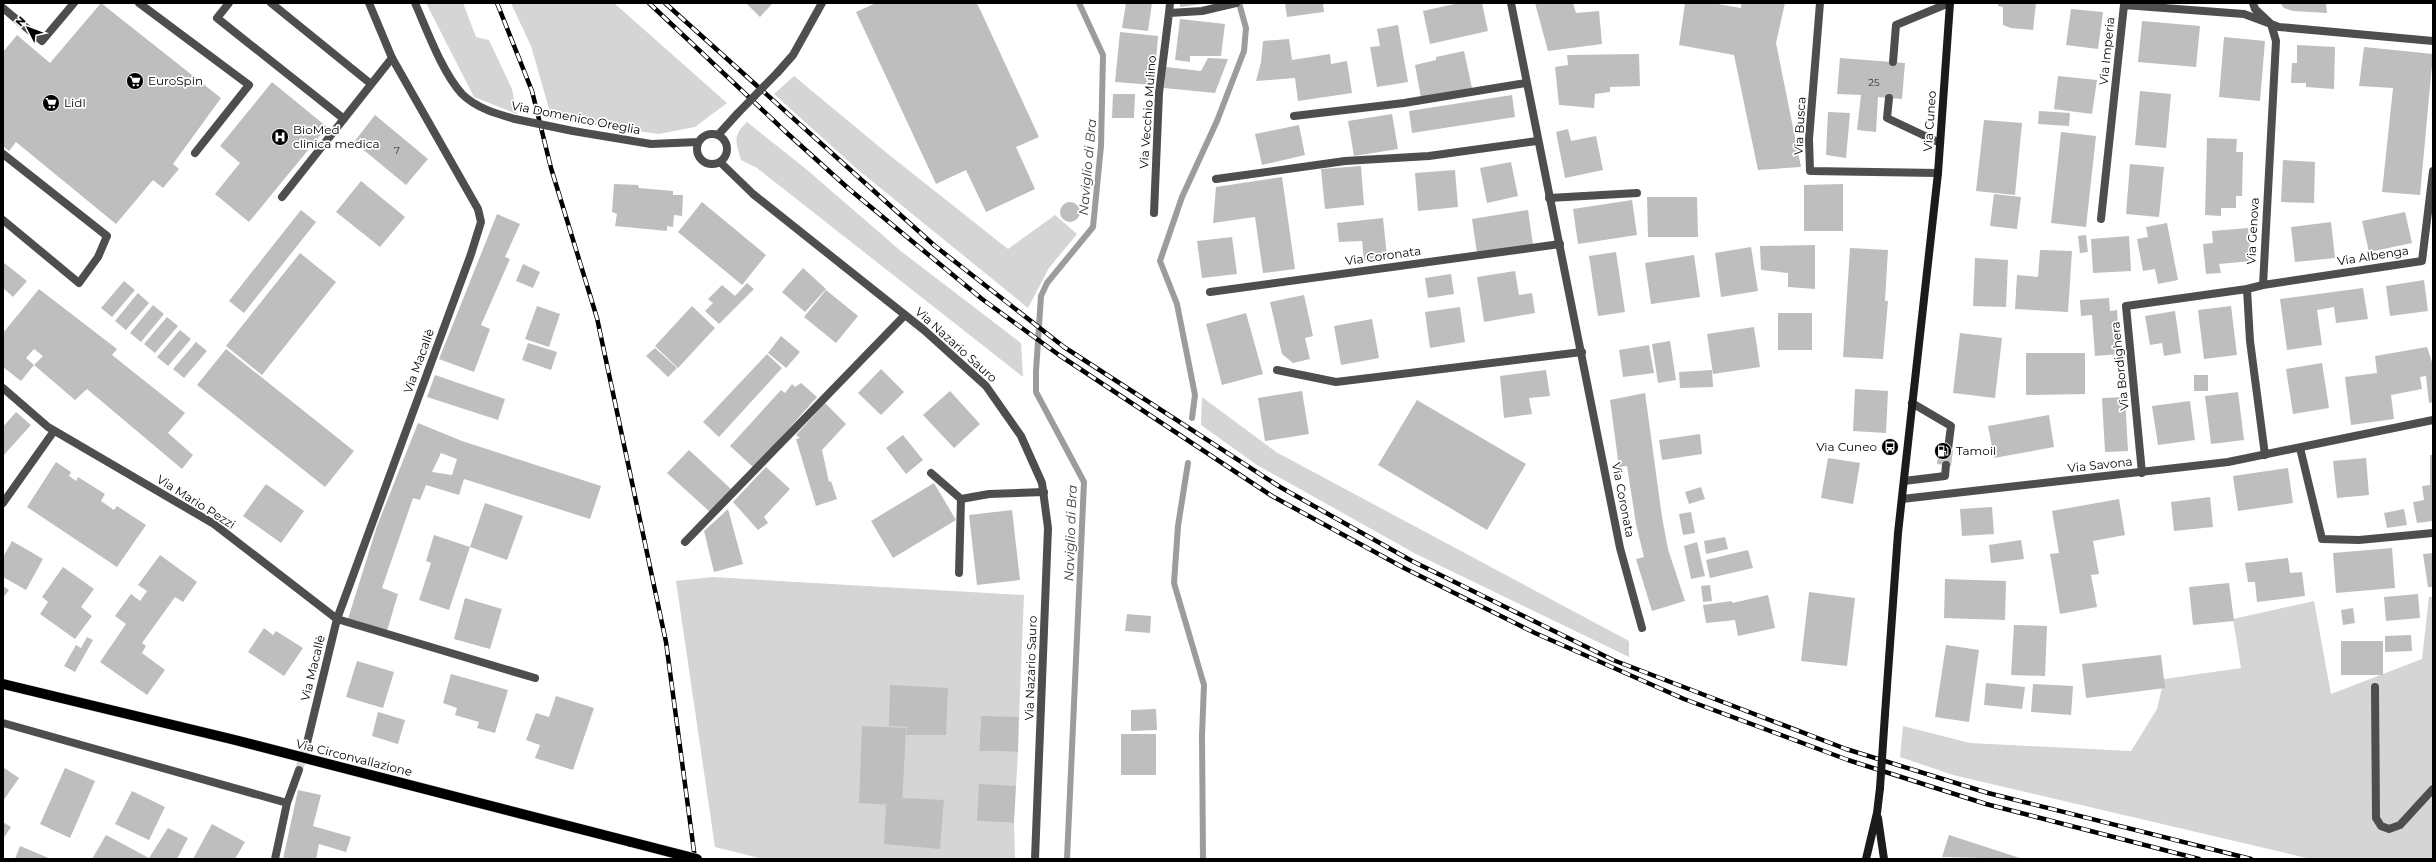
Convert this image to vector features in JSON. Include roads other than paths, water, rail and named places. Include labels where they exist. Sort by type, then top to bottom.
[{"type":"main road","name":"Via Cuneo","points":[[1877,813],[1902,499],[1938,173],[1950,3]]},
{"type":"main road","name":"Via Circonvallazione","points":[[3,684],[231,739],[697,859]]},
{"type":"main road","points":[[1866,859],[1877,813]]},
{"type":"main road","points":[[1877,813],[1884,859]]},
{"type":"street","points":[[3,8],[42,41],[74,3]]},
{"type":"street","points":[[139,3],[249,85],[195,153]]},
{"type":"street","points":[[229,3],[217,18],[344,119]]},
{"type":"street","points":[[271,3],[371,84]]},
{"type":"street","name":"Via Macallè","points":[[307,742],[337,619],[481,222],[478,209],[392,58],[368,3]]},
{"type":"street","name":"Via Domenico Oreglia","points":[[415,3],[439,56],[462,94],[483,108],[515,120],[651,144],[698,142]]},
{"type":"street","points":[[718,135],[793,55],[822,3]]},
{"type":"street","name":"Via Vecchio Mulino","points":[[1154,213],[1159,93],[1170,3]]},
{"type":"street","name":"Via Coronata","points":[[1511,3],[1537,141],[1560,244],[1620,548],[1642,628]]},
{"type":"street","name":"Via Busca","points":[[1820,3],[1810,139],[1810,171],[1938,173]]},
{"type":"street","points":[[1892,62],[1896,25],[1950,3]]},
{"type":"street","points":[[2253,3],[2255,9],[2271,24]]},
{"type":"street","points":[[1169,13],[1202,11],[1232,5]]},
{"type":"street","name":"Via Imperia","points":[[2101,219],[2124,5],[2244,14],[2280,27],[2433,41]]},
{"type":"street","name":"Via Genova","points":[[2262,285],[2276,41],[2271,24]]},
{"type":"street","points":[[282,197],[392,58]]},
{"type":"street","points":[[1294,116],[1404,102],[1526,83]]},
{"type":"street","points":[[1889,98],[1887,118],[1940,143]]},
{"type":"street","points":[[706,134],[718,135],[725,140],[727,150],[720,162],[711,164],[702,161],[696,152],[698,142],[706,134]]},
{"type":"street","points":[[1216,179],[1345,162],[1429,156],[1537,141]]},
{"type":"street","points":[[3,154],[107,236],[98,257],[79,283],[3,220]]},
{"type":"street","name":"Via Nazario Sauro","points":[[720,162],[753,194],[906,315],[986,386],[1021,436],[1042,483],[1048,528],[1035,859]]},
{"type":"street","name":"Via Albenga","points":[[2262,285],[2422,261],[2433,171]]},
{"type":"street","points":[[1549,198],[1637,193]]},
{"type":"street","name":"Via Coronata","points":[[1210,292],[1560,244]]},
{"type":"street","points":[[2262,285],[2247,289],[2250,341],[2265,455]]},
{"type":"street","name":"Via Bordighera","points":[[2142,473],[2126,306],[2247,289]]},
{"type":"street","points":[[685,542],[906,315]]},
{"type":"street","points":[[1277,370],[1336,382],[1582,352]]},
{"type":"street","name":"Via Mario Pezzi","points":[[3,388],[54,431],[214,524],[337,619]]},
{"type":"street","points":[[1912,404],[1951,426],[1948,449]]},
{"type":"street","name":"Via Savona","points":[[1902,499],[2142,473],[2228,462],[2433,420]]},
{"type":"street","points":[[3,503],[54,431]]},
{"type":"street","points":[[2300,448],[2322,539],[2359,540],[2433,533]]},
{"type":"street","points":[[1904,481],[1945,476],[1946,465]]},
{"type":"street","points":[[931,473],[961,499]]},
{"type":"street","points":[[961,499],[989,494],[1044,492]]},
{"type":"street","points":[[959,573],[961,499]]},
{"type":"street","points":[[337,619],[535,678]]},
{"type":"street","points":[[2374,687],[2376,818],[2381,826],[2389,829],[2400,824],[2433,789]]},
{"type":"street","points":[[3,723],[287,803]]},
{"type":"street","points":[[275,859],[287,803],[299,770]]},
{"type":"waterway","name":"Naviglio di Bra","points":[[1067,859],[1084,482],[1036,392],[1036,371],[1041,296],[1047,283],[1093,227],[1101,146],[1103,55],[1079,3]]},
{"type":"waterway","points":[[1192,418],[1195,395],[1177,304],[1160,261],[1182,197],[1217,121],[1244,51],[1246,28],[1239,3]]},
{"type":"waterway","points":[[1188,463],[1178,526],[1174,583],[1204,685],[1202,735],[1203,859]]},
{"type":"tunnel","points":[[299,770],[307,743]]},
{"type":"railway","points":[[497,3],[532,91],[551,168],[597,318],[666,642],[695,859]]},
{"type":"railway","points":[[649,3],[788,134],[849,189],[982,299],[1059,355],[1272,496],[1406,569],[1535,633],[1684,699],[1848,760],[1986,804],[2199,859]]},
{"type":"railway","points":[[665,3],[935,246],[1064,347],[1280,487],[1412,561],[1613,660],[1846,749],[1988,793],[2251,859]]},
{"type":"place","name":"EuroSpin","points":[[135,81]]},
{"type":"place","name":"Lidl","points":[[51,103]]},
{"type":"place","name":"BioMed clinica medica","points":[[280,137]]},
{"type":"place","name":"Via Cuneo","points":[[1890,447]]},
{"type":"place","name":"Tamoil","points":[[1943,451]]}]
